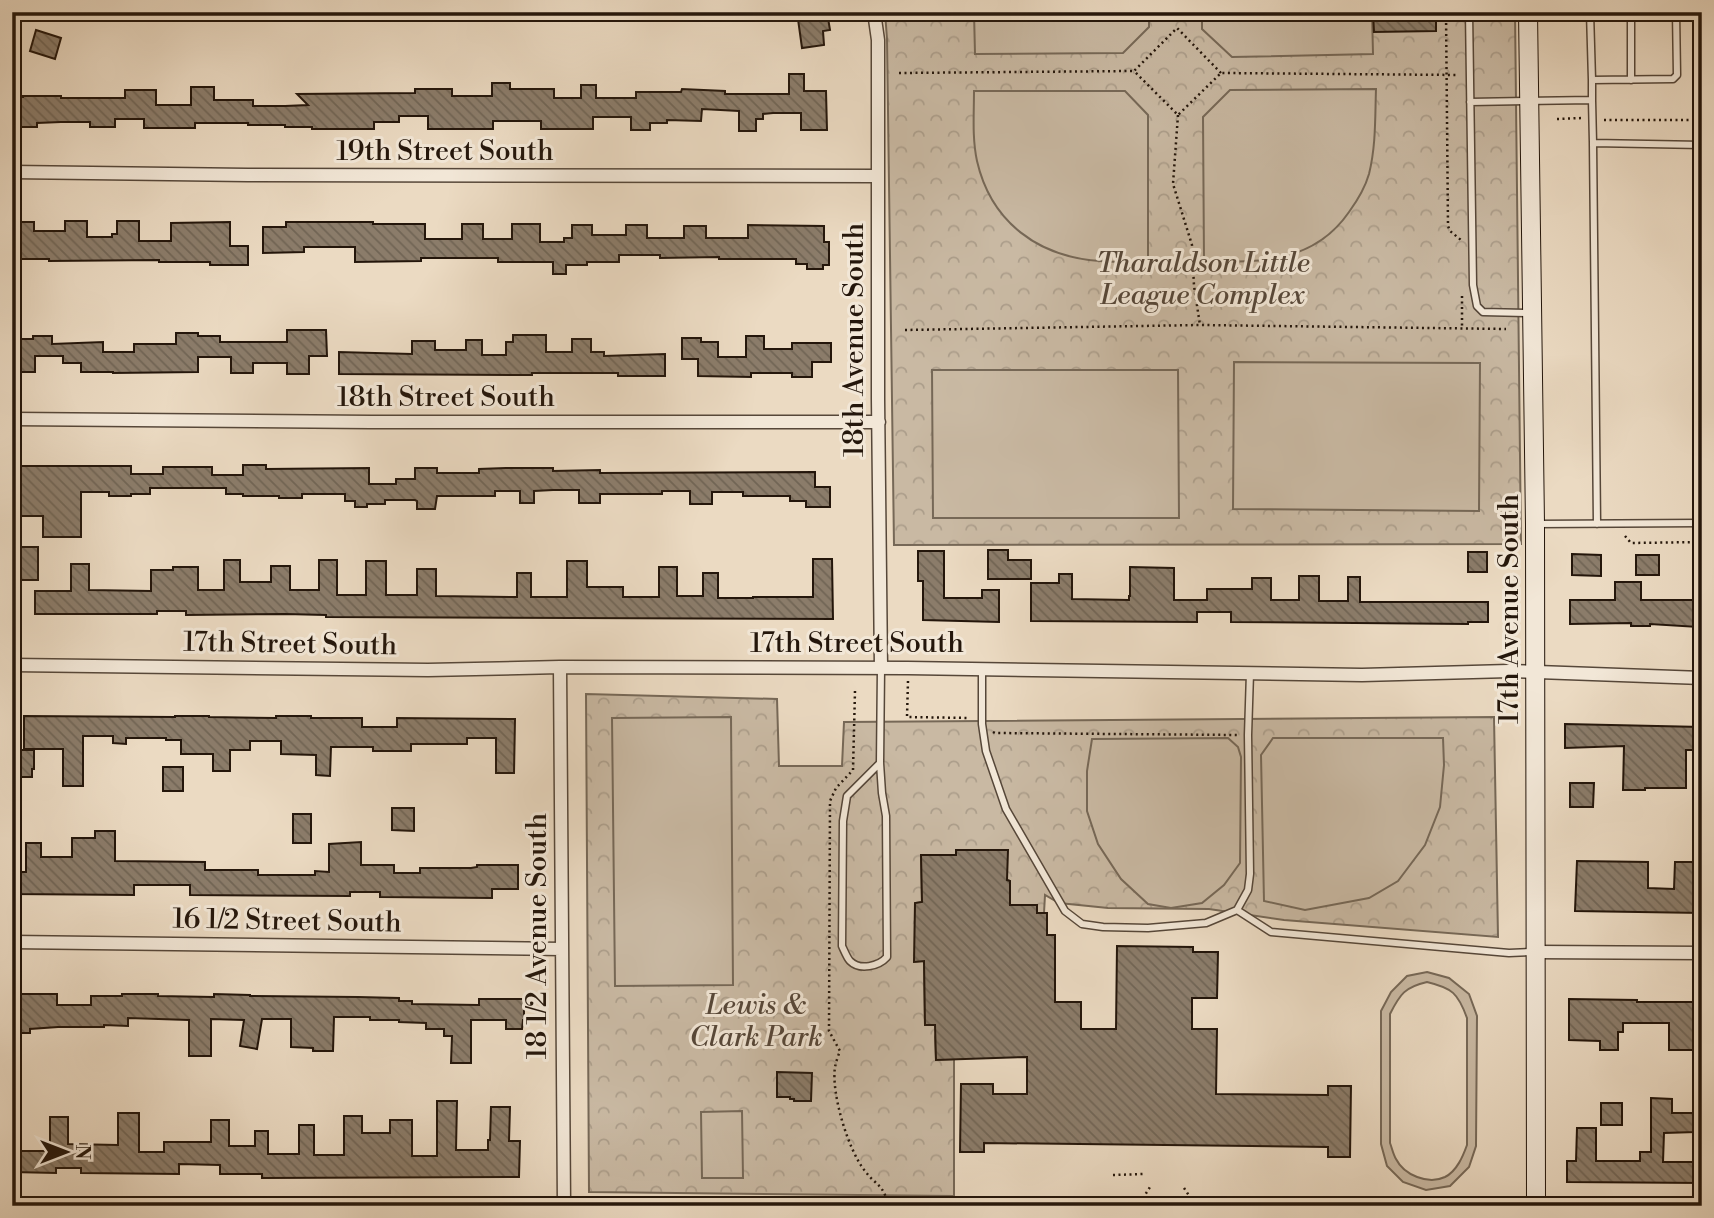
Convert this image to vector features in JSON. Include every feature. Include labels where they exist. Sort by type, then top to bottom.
[{"type":"street","name":"18th Avenue South","points":[[874,12],[878,40],[881,668]]},
{"type":"street","name":"17th Avenue South","points":[[1528,12],[1536,671],[1536,1206]]},
{"type":"street","name":"19th Street South","points":[[12,172],[877,176]]},
{"type":"street","name":"18th Street South","points":[[12,419],[879,422]]},
{"type":"street","name":"17th Street South","points":[[12,665],[428,670],[560,667],[982,668],[1362,675],[1536,671],[1702,678]]},
{"type":"street","name":"18 1/2 Avenue South","points":[[560,667],[564,1206]]},
{"type":"street","name":"16 1/2 Street South","points":[[12,943],[562,949]]},
{"type":"street","points":[[1536,952],[1702,953]]},
{"type":"lane","points":[[1469,12],[1473,285],[1477,306],[1483,312],[1532,313]]},
{"type":"lane","points":[[1590,12],[1597,524]]},
{"type":"lane","points":[[1630,12],[1631,80]]},
{"type":"lane","points":[[1592,80],[1673,79],[1676,75],[1676,12]]},
{"type":"lane","points":[[1470,102],[1592,100]]},
{"type":"lane","points":[[1593,144],[1702,145]]},
{"type":"lane","points":[[1535,524],[1702,523]]},
{"type":"lane","points":[[880,763],[847,796],[843,821],[842,946],[849,961],[868,966],[881,963],[887,957],[886,816],[880,763],[881,668]]},
{"type":"lane","points":[[982,668],[982,724],[986,751],[1006,809],[1065,911],[1082,924],[1103,927],[1159,927],[1206,923],[1237,910],[1248,890],[1250,874],[1250,673]]},
{"type":"lane","points":[[1237,910],[1271,932],[1509,953],[1536,952]]},
{"type":"path","points":[[1446,12],[1448,226],[1461,240]]},
{"type":"path","points":[[898,73],[1134,71],[1177,28],[1221,73]]},
{"type":"path","points":[[1134,71],[1178,115]]},
{"type":"path","points":[[1200,326],[1192,245],[1173,184],[1178,115],[1221,73],[1470,75]]},
{"type":"path","points":[[1557,119],[1702,120]]},
{"type":"path","points":[[1462,290],[1462,328]]},
{"type":"path","points":[[905,330],[1200,326],[1506,329]]},
{"type":"path","points":[[1620,531],[1631,543],[1702,542]]},
{"type":"path","points":[[908,680],[907,717],[973,718],[995,733],[1248,735]]},
{"type":"path","points":[[1112,1175],[1144,1174]]},
{"type":"path","points":[[1140,1203],[1150,1187]]},
{"type":"path","points":[[1184,1188],[1195,1203]]},
{"type":"green space","name":"Tharaldson Little League Complex","points":[[885,12],[1515,12],[1521,544],[894,545]]},
{"type":"green space","points":[[974,12],[1149,12],[1149,27],[1123,53],[975,54]]},
{"type":"green space","points":[[1202,12],[1372,12],[1373,54],[1232,57],[1202,29]]},
{"type":"green space","points":[[1376,89],[1374,142],[1369,174],[1358,199],[1335,229],[1302,250],[1284,256],[1265,260],[1204,261],[1203,117],[1230,90]]},
{"type":"green space","points":[[974,91],[1125,91],[1148,115],[1148,260],[1106,262],[1077,258],[1038,244],[1006,218],[993,202],[977,161]]},
{"type":"green space","points":[[1234,362],[1480,363],[1479,511],[1233,509]]},
{"type":"green space","points":[[932,370],[1178,370],[1179,518],[933,518]]},
{"type":"green space","name":"Lewis & Clark Park","points":[[586,694],[777,699],[779,766],[842,766],[844,722],[1494,717],[1498,937],[1284,920],[1209,909],[1108,908],[1059,903],[1045,895],[1044,913],[1037,913],[1036,905],[1020,905],[1019,910],[1010,910],[1007,850],[957,850],[956,860],[921,856],[922,902],[915,903],[915,962],[924,961],[925,1025],[938,1025],[935,1037],[936,1060],[954,1059],[954,1196],[589,1192]]},
{"type":"green space","points":[[731,717],[733,985],[615,986],[612,718]]},
{"type":"green space","points":[[1228,738],[1238,747],[1241,757],[1240,863],[1224,885],[1202,903],[1171,908],[1148,904],[1121,879],[1098,844],[1087,811],[1087,771],[1092,739]]},
{"type":"green space","points":[[1273,738],[1443,738],[1444,765],[1440,807],[1425,845],[1398,881],[1369,898],[1305,910],[1264,901],[1261,755]]},
{"type":"green space","points":[[1427,972],[1449,978],[1469,994],[1477,1016],[1476,1146],[1469,1167],[1450,1186],[1426,1190],[1403,1182],[1387,1166],[1381,1144],[1381,1011],[1391,992],[1407,976]],"holes":[[[1427,982],[1436,984],[1457,997],[1467,1018],[1467,1145],[1453,1171],[1445,1177],[1431,1180],[1417,1177],[1405,1170],[1396,1159],[1390,1143],[1390,1014],[1400,996],[1408,989]]]},
{"type":"green space","points":[[742,1111],[743,1178],[702,1178],[701,1112]]},
{"type":"building","points":[[797,12],[827,12],[830,30],[823,31],[824,45],[802,48]]},
{"type":"building","points":[[1373,12],[1436,12],[1436,31],[1374,32]]},
{"type":"building","points":[[36,30],[61,38],[55,59],[30,51]]},
{"type":"building","points":[[789,74],[804,74],[804,91],[826,91],[827,130],[801,130],[801,113],[773,113],[763,114],[763,119],[756,119],[756,131],[739,131],[739,111],[702,109],[701,121],[667,120],[667,123],[650,123],[650,130],[631,130],[631,117],[593,117],[593,129],[541,129],[541,121],[493,121],[493,129],[428,129],[428,116],[399,116],[399,122],[374,122],[374,129],[312,129],[248,123],[195,123],[195,128],[144,128],[144,119],[115,119],[115,127],[90,127],[90,122],[61,122],[37,123],[37,127],[17,127],[17,97],[23,96],[125,98],[125,90],[156,90],[156,105],[191,105],[191,87],[214,87],[214,100],[253,100],[253,106],[285,106],[308,105],[297,94],[415,93],[415,89],[452,89],[452,96],[492,96],[492,83],[510,83],[510,89],[554,89],[554,98],[581,98],[581,85],[596,85],[596,98],[636,98],[636,92],[681,92],[682,89],[725,91],[725,94],[789,94]]},
{"type":"building","points":[[65,221],[87,221],[87,237],[112,237],[112,234],[117,234],[117,221],[139,221],[139,241],[171,241],[171,223],[230,222],[230,246],[248,246],[248,265],[210,265],[210,262],[159,260],[12,259],[14,222],[34,222],[34,231],[65,231]]},
{"type":"building","points":[[286,222],[425,224],[425,239],[462,239],[462,224],[483,224],[483,239],[512,239],[512,224],[540,224],[540,242],[564,242],[564,238],[572,238],[572,225],[592,225],[592,235],[626,235],[626,225],[647,225],[647,238],[684,238],[684,226],[706,226],[706,238],[748,238],[748,225],[824,226],[824,242],[829,242],[829,265],[823,265],[823,269],[807,269],[807,264],[796,264],[796,259],[619,255],[619,262],[566,265],[566,274],[553,274],[553,262],[498,262],[498,258],[421,258],[421,261],[355,262],[355,247],[304,247],[304,252],[263,253],[263,227],[286,227]]},
{"type":"building","points":[[287,330],[326,330],[327,356],[309,356],[309,374],[287,374],[287,363],[253,363],[253,373],[231,373],[231,357],[198,357],[198,372],[113,373],[81,372],[81,363],[63,363],[63,356],[35,356],[35,372],[12,372],[12,339],[52,336],[52,344],[103,342],[103,352],[134,352],[134,344],[176,344],[176,333],[220,336],[220,342],[287,342]]},
{"type":"building","points":[[513,335],[546,335],[546,352],[572,352],[572,339],[591,339],[591,352],[604,352],[604,356],[665,354],[665,376],[618,376],[618,373],[339,374],[339,352],[412,354],[412,341],[435,341],[435,350],[466,350],[466,340],[482,340],[482,355],[506,355],[506,342],[513,342]]},
{"type":"building","points":[[746,336],[764,336],[764,349],[792,349],[792,343],[831,343],[831,362],[812,362],[812,377],[792,377],[792,373],[751,373],[751,377],[698,376],[698,359],[682,359],[682,338],[718,342],[718,357],[746,357]]},
{"type":"building","points":[[243,465],[266,465],[266,469],[369,468],[369,484],[396,484],[396,479],[415,479],[415,468],[437,468],[437,473],[479,473],[479,469],[506,468],[600,470],[600,473],[815,472],[815,487],[830,487],[830,507],[806,507],[806,501],[790,501],[790,496],[743,496],[743,492],[712,492],[712,504],[690,504],[690,491],[600,494],[600,503],[579,503],[579,490],[553,490],[534,491],[534,503],[520,503],[520,491],[495,491],[495,496],[437,496],[435,509],[417,509],[415,500],[385,500],[385,504],[355,507],[355,501],[345,501],[345,494],[302,494],[302,498],[279,498],[226,494],[226,488],[150,488],[150,494],[131,496],[109,496],[109,492],[81,492],[81,537],[43,537],[43,516],[15,516],[13,466],[131,466],[131,474],[163,474],[163,467],[212,467],[212,475],[243,475]]},
{"type":"building","points":[[18,547],[38,547],[38,580],[18,580]]},
{"type":"building","points":[[988,550],[1008,550],[1008,560],[1031,560],[1031,579],[988,579]]},
{"type":"building","points":[[918,551],[944,551],[944,598],[982,598],[982,590],[999,590],[999,622],[923,620],[923,581],[918,581]]},
{"type":"building","points":[[1468,552],[1487,552],[1487,572],[1468,572]]},
{"type":"building","points":[[1572,554],[1601,555],[1601,576],[1572,575]]},
{"type":"building","points":[[1636,555],[1659,555],[1659,575],[1636,575]]},
{"type":"building","points":[[813,559],[832,559],[833,619],[326,617],[285,614],[186,615],[186,611],[157,611],[157,614],[35,614],[35,591],[71,591],[71,564],[89,564],[89,590],[151,591],[151,570],[198,567],[198,590],[224,590],[224,560],[240,560],[240,582],[271,582],[271,566],[290,566],[290,590],[319,590],[319,560],[337,560],[337,595],[366,595],[366,561],[386,561],[386,595],[417,595],[417,569],[436,569],[436,596],[517,597],[517,573],[531,573],[531,597],[567,597],[567,561],[587,561],[587,587],[623,587],[623,597],[659,597],[659,567],[677,567],[677,596],[703,596],[703,573],[718,573],[718,598],[753,598],[813,597]]},
{"type":"building","points":[[1130,567],[1174,568],[1174,600],[1207,600],[1207,589],[1252,589],[1252,578],[1271,578],[1271,600],[1299,600],[1299,576],[1319,576],[1319,601],[1348,601],[1348,577],[1360,577],[1360,602],[1488,602],[1488,622],[1231,622],[1231,612],[1197,612],[1197,622],[1031,621],[1031,583],[1059,583],[1059,574],[1072,574],[1072,599],[1129,600]]},
{"type":"building","points":[[1615,582],[1641,582],[1641,600],[1698,600],[1698,627],[1650,624],[1631,626],[1631,623],[1570,624],[1570,600],[1615,600]]},
{"type":"building","points":[[24,716],[311,716],[362,718],[362,727],[397,727],[397,718],[515,719],[514,773],[496,773],[496,738],[467,738],[467,744],[411,744],[411,751],[331,747],[330,776],[316,775],[316,755],[281,754],[281,741],[250,741],[250,750],[230,750],[230,771],[213,771],[213,754],[181,754],[181,740],[126,738],[126,744],[113,743],[113,736],[83,736],[83,786],[63,786],[63,749],[24,749]]},
{"type":"building","points":[[1565,724],[1702,727],[1702,750],[1686,750],[1686,788],[1623,790],[1624,746],[1565,748]]},
{"type":"building","points":[[14,750],[34,750],[32,777],[14,777]]},
{"type":"building","points":[[163,767],[183,767],[183,791],[163,791]]},
{"type":"building","points":[[1570,783],[1594,783],[1593,807],[1570,807]]},
{"type":"building","points":[[392,808],[414,808],[414,831],[392,830]]},
{"type":"building","points":[[293,814],[311,814],[311,843],[293,843]]},
{"type":"building","points":[[95,831],[115,831],[115,861],[205,862],[205,870],[258,870],[258,875],[315,875],[315,871],[329,872],[329,844],[361,842],[361,865],[394,865],[394,873],[420,873],[420,868],[518,865],[518,889],[492,889],[492,898],[380,897],[380,892],[350,892],[350,896],[190,895],[190,885],[134,885],[134,895],[12,894],[12,872],[26,872],[26,843],[41,843],[41,857],[72,857],[72,838],[95,838]]},
{"type":"building","points":[[956,850],[1008,850],[1010,905],[1037,905],[1037,913],[1047,913],[1047,935],[1055,935],[1055,1002],[1081,1002],[1081,1029],[1116,1029],[1117,946],[1193,947],[1193,952],[1218,952],[1217,998],[1192,998],[1192,1029],[1217,1029],[1216,1094],[1328,1095],[1328,1086],[1351,1086],[1350,1157],[1328,1157],[1328,1147],[984,1143],[984,1152],[960,1152],[961,1084],[993,1084],[993,1094],[1027,1094],[1027,1057],[936,1060],[935,1025],[925,1025],[924,961],[914,962],[915,903],[922,902],[921,855],[956,855]]},
{"type":"building","points":[[1577,861],[1648,862],[1648,888],[1674,889],[1675,862],[1693,862],[1693,888],[1702,889],[1702,913],[1575,911]]},
{"type":"building","points":[[16,994],[57,994],[57,1005],[91,1005],[91,996],[122,994],[399,998],[399,1001],[412,1001],[412,1004],[479,1005],[479,999],[524,999],[524,1020],[522,1029],[506,1029],[506,1020],[471,1020],[471,1063],[451,1063],[452,1036],[444,1036],[444,1029],[426,1029],[426,1023],[370,1020],[370,1017],[334,1017],[333,1051],[291,1047],[291,1019],[262,1019],[257,1049],[240,1046],[244,1020],[211,1019],[211,1056],[189,1056],[189,1020],[128,1018],[128,1026],[58,1027],[16,1033]]},
{"type":"building","points":[[1569,999],[1702,1002],[1702,1047],[1694,1047],[1694,1050],[1669,1050],[1669,1023],[1623,1023],[1623,1032],[1618,1032],[1618,1050],[1600,1050],[1600,1041],[1569,1040]]},
{"type":"building","points":[[777,1072],[812,1073],[811,1101],[777,1097]]},
{"type":"building","points":[[1651,1098],[1672,1099],[1672,1113],[1695,1113],[1695,1132],[1664,1133],[1663,1162],[1702,1162],[1702,1183],[1567,1182],[1567,1161],[1576,1161],[1577,1128],[1596,1128],[1596,1161],[1640,1161],[1640,1152],[1651,1152]]},
{"type":"building","points":[[437,1101],[457,1101],[456,1150],[488,1150],[491,1107],[510,1107],[509,1141],[520,1141],[519,1177],[262,1178],[262,1174],[220,1174],[220,1165],[179,1164],[179,1174],[81,1173],[81,1168],[56,1168],[56,1173],[12,1172],[12,1151],[50,1151],[50,1117],[68,1117],[68,1144],[118,1145],[118,1113],[139,1113],[139,1152],[164,1152],[164,1142],[211,1142],[211,1120],[229,1120],[229,1146],[255,1146],[255,1131],[268,1131],[268,1154],[299,1154],[299,1125],[314,1125],[314,1155],[344,1155],[344,1116],[362,1116],[362,1133],[390,1133],[390,1120],[412,1120],[412,1156],[437,1156]]},
{"type":"building","points":[[1601,1103],[1622,1103],[1622,1125],[1601,1125]]}]
